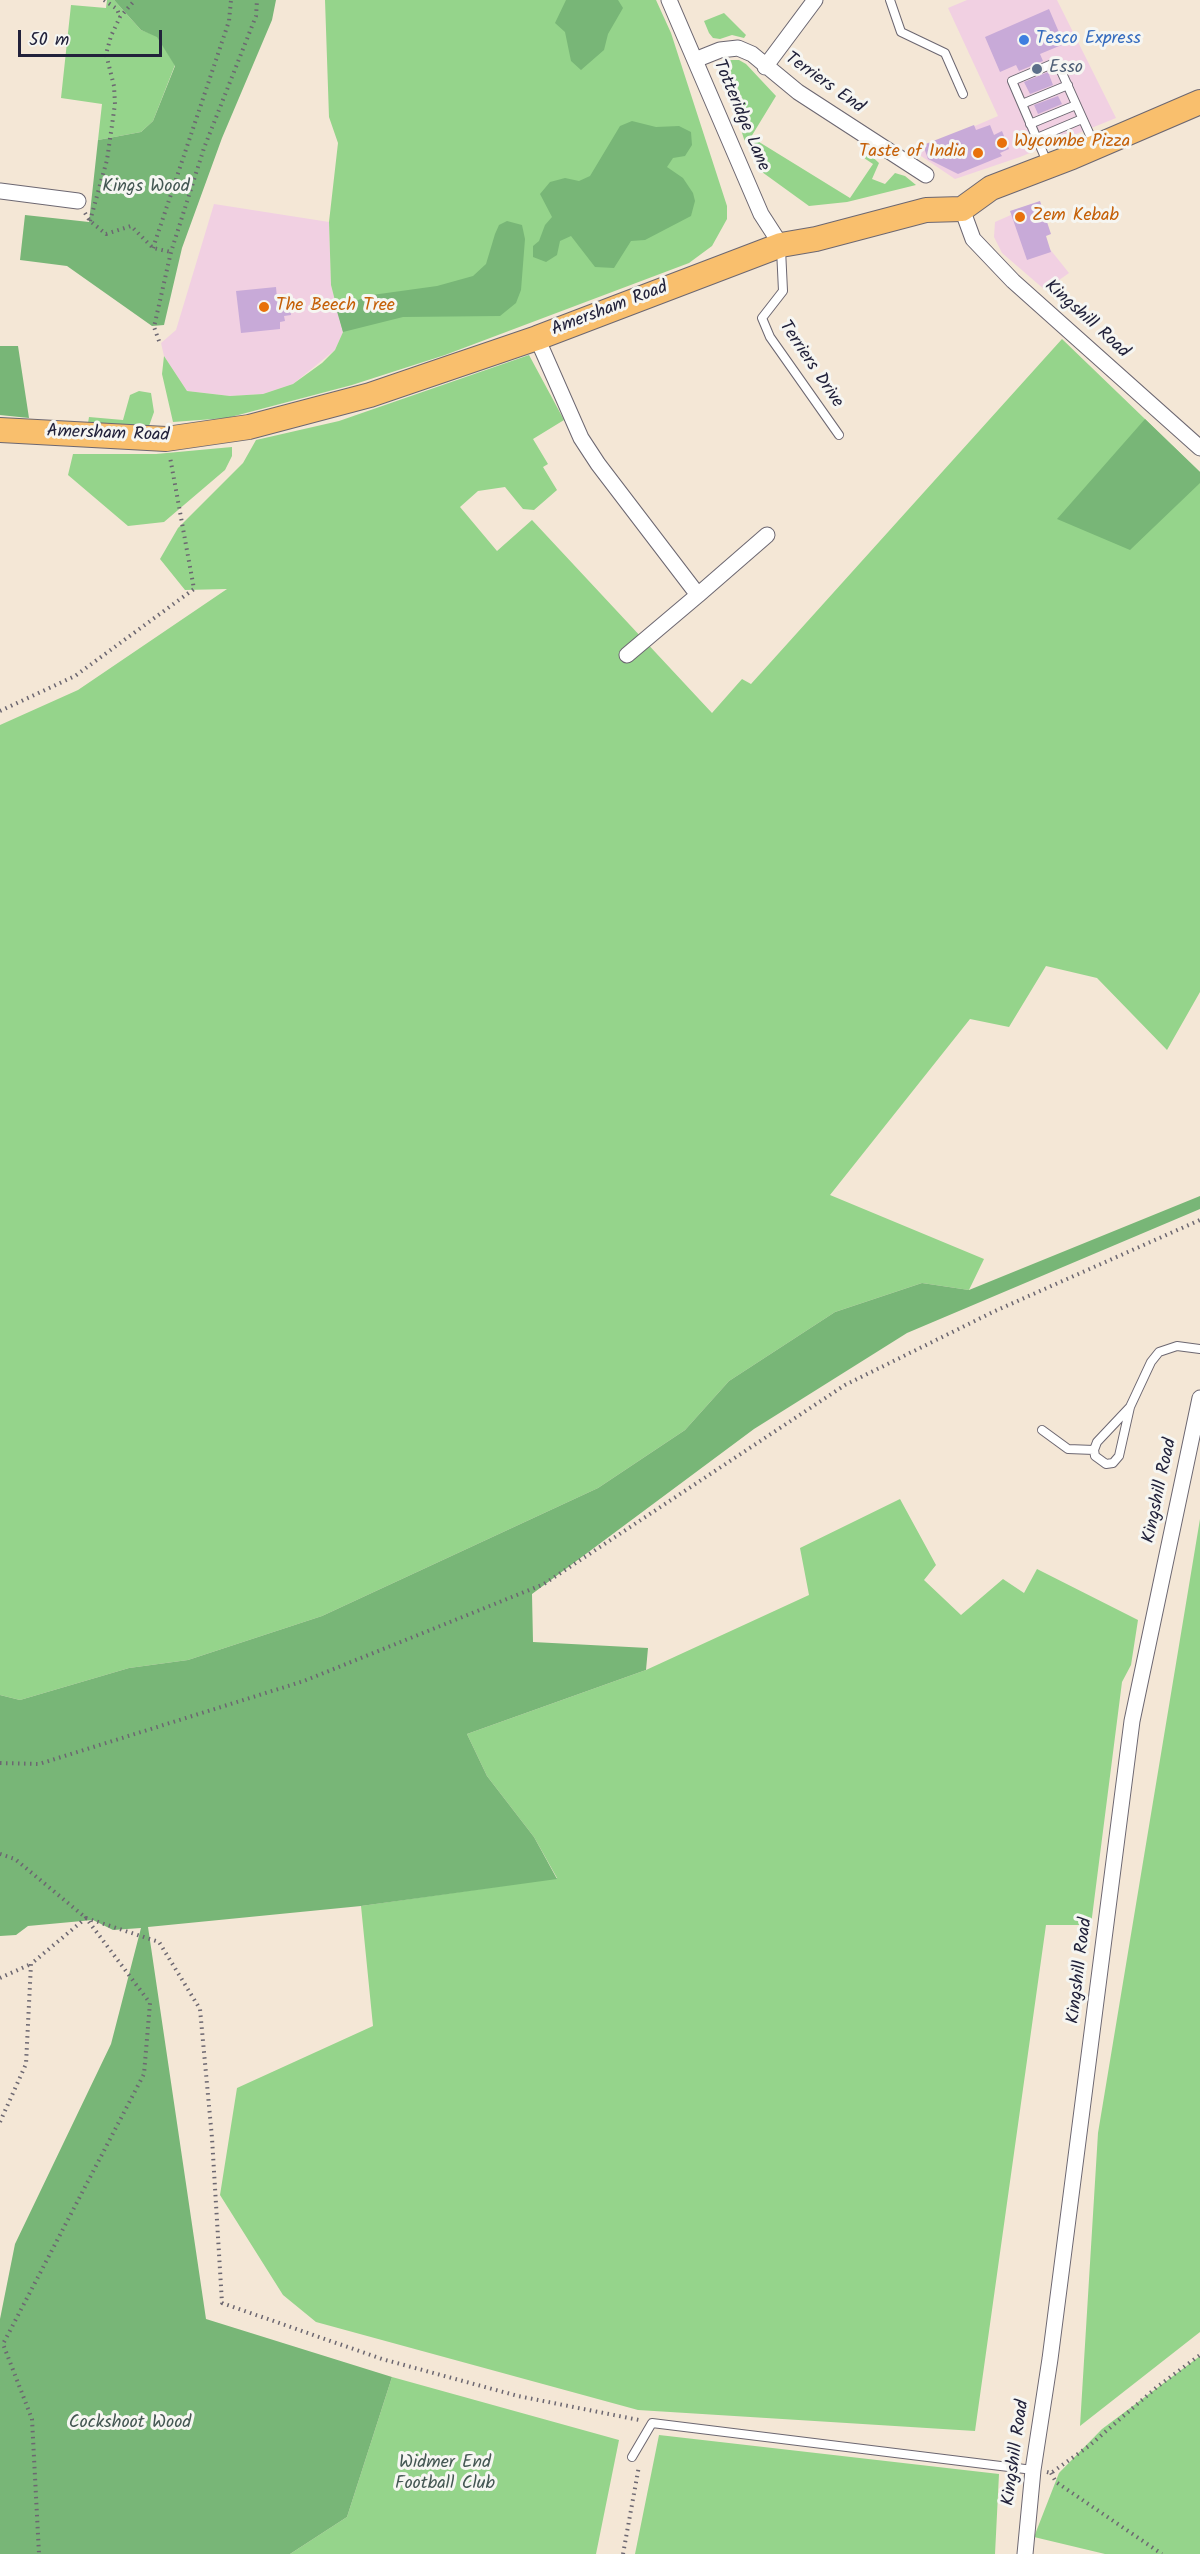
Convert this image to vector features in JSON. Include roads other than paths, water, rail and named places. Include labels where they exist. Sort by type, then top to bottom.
[{"type":"main road","points":[[962,209],[991,188],[1200,102]]},
{"type":"main road","name":"Amersham Road","points":[[0,430],[166,439],[249,427],[370,394],[537,338],[781,245],[816,239],[926,210],[962,209]]},
{"type":"street","name":"Totteridge Lane","points":[[669,0],[761,214],[781,245]]},
{"type":"street","points":[[765,67],[815,0]]},
{"type":"street","name":"Terriers End","points":[[695,60],[720,50],[738,48],[752,54],[765,67],[816,104],[926,175]]},
{"type":"street","points":[[0,191],[78,201]]},
{"type":"street","name":"Kingshill Road","points":[[962,209],[973,239],[1013,281],[1200,448]]},
{"type":"street","points":[[537,338],[581,438],[698,595]]},
{"type":"street","points":[[627,656],[766,536]]},
{"type":"street","name":"Kingshill Road","points":[[1025,2554],[1033,2470],[1050,2360],[1132,1721],[1200,1398]]},
{"type":"lane","points":[[890,0],[901,32],[945,53],[963,94]]},
{"type":"lane","points":[[1049,166],[1012,81],[1058,62],[1095,147]]},
{"type":"lane","points":[[1022,104],[1068,85]]},
{"type":"lane","points":[[1030,124],[1076,105]]},
{"type":"lane","points":[[1036,138],[1082,119]]},
{"type":"lane","name":"Terriers Drive","points":[[781,245],[783,291],[762,318],[770,337],[839,435]]},
{"type":"lane","points":[[1130,1407],[1097,1442],[1094,1450],[1095,1456],[1106,1464],[1113,1463],[1119,1456],[1130,1407],[1151,1362],[1159,1352],[1178,1346],[1200,1349]]},
{"type":"lane","points":[[1042,1430],[1068,1449],[1094,1450]]},
{"type":"lane","points":[[633,2457],[652,2423],[1033,2470]]},
{"type":"place","name":"Tesco Express","points":[[1024,40]]},
{"type":"place","name":"Esso","points":[[1037,69]]},
{"type":"place","name":"Wycombe Pizza","points":[[1002,143]]},
{"type":"place","name":"Taste of India","points":[[978,153]]},
{"type":"place","name":"Zem Kebab","points":[[1020,217]]},
{"type":"place","name":"The Beech Tree","points":[[264,307]]},
{"type":"park label","name":"Kings Wood","points":[[146,188]]},
{"type":"park label","name":"Cockshoot Wood","points":[[130,2424]]},
{"type":"park label","name":"Widmer End Football Club","points":[[445,2474]]}]
